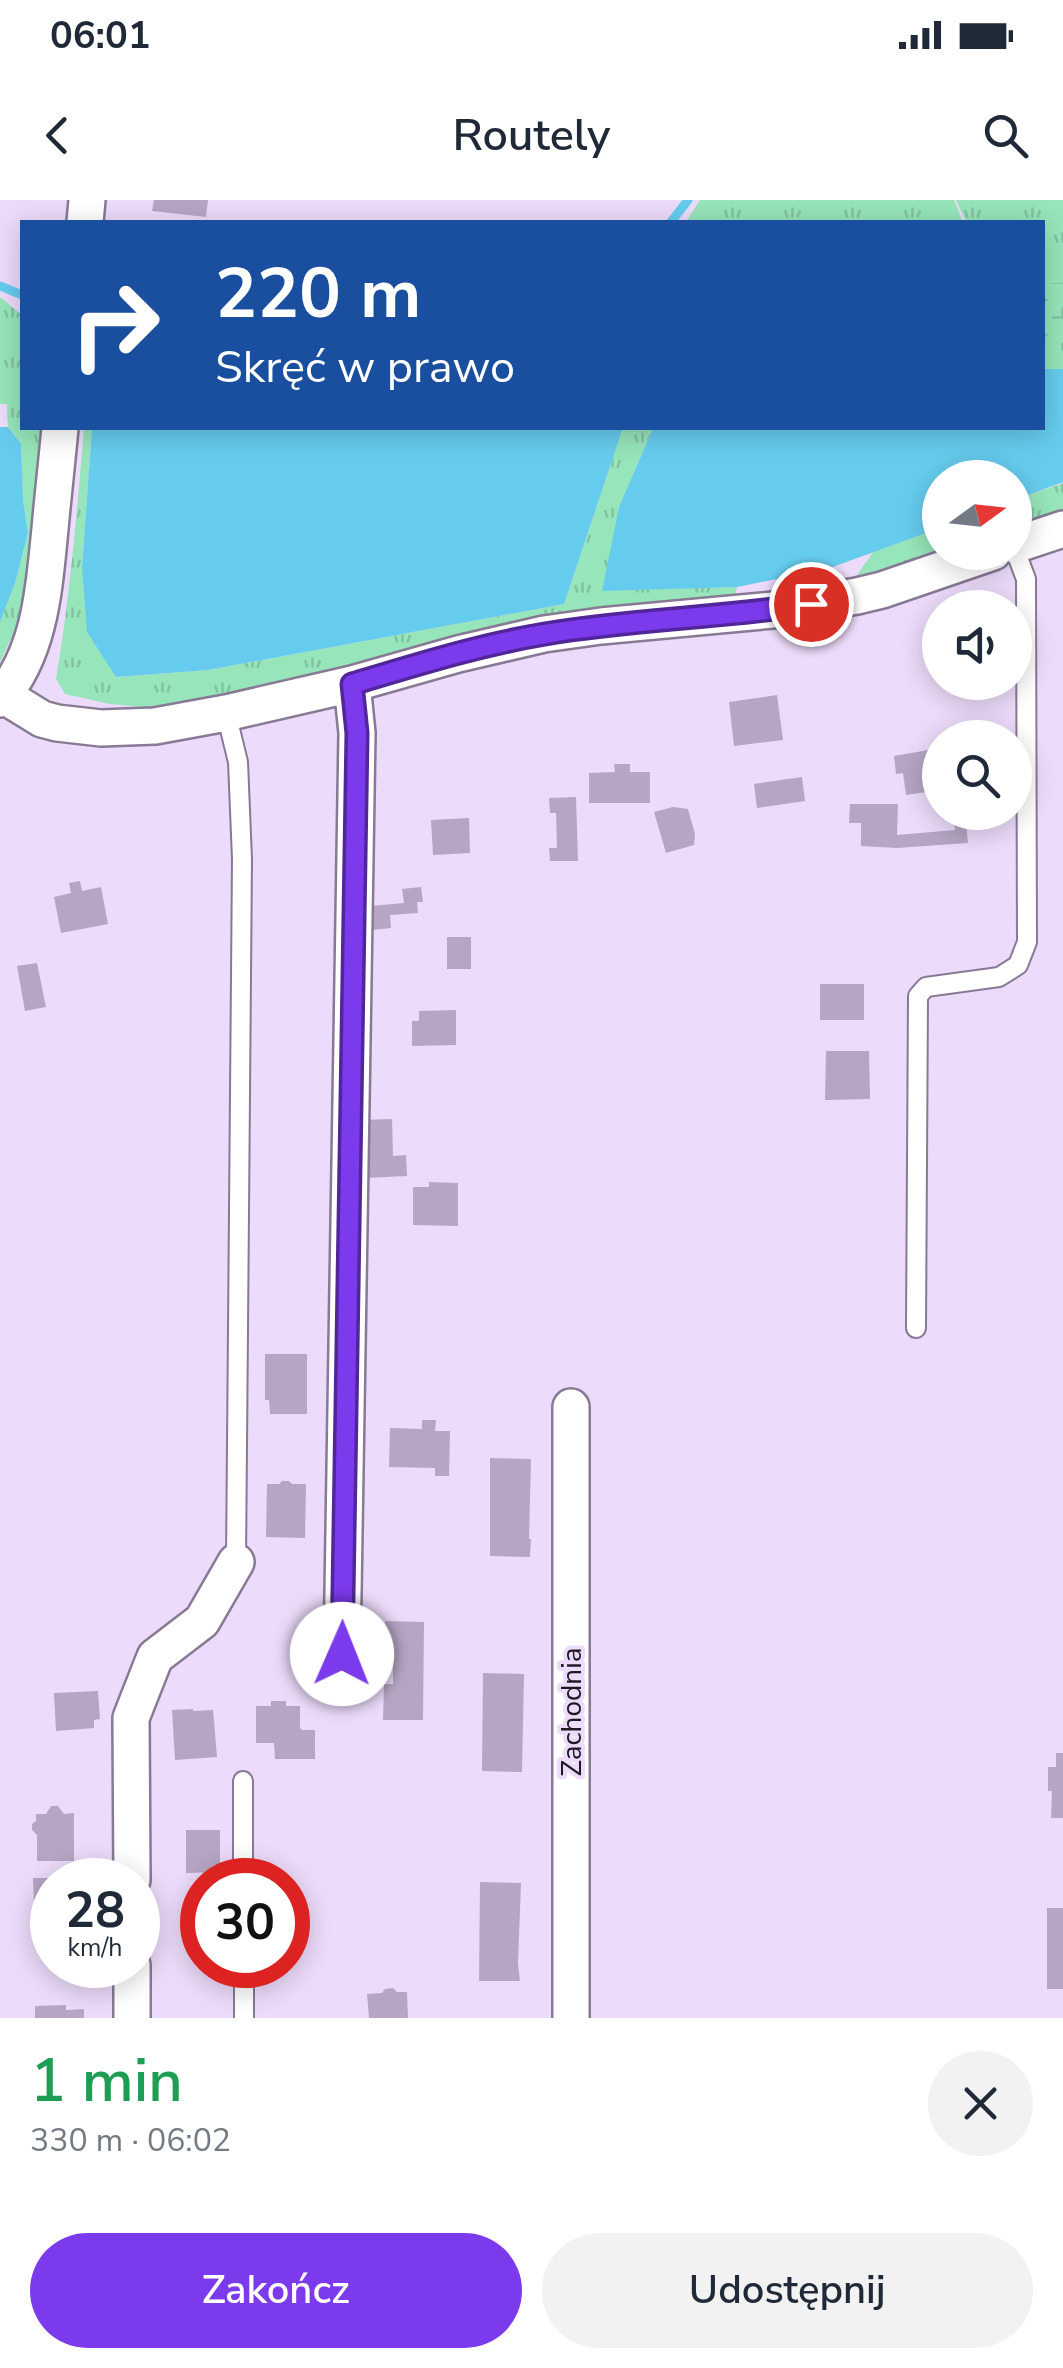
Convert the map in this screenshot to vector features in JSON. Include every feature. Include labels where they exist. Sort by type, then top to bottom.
[{"type":"street","points":[[60,430],[41,611],[26,655],[2,697],[42,719],[102,728],[154,726],[352,684],[544,634],[773,610],[856,596],[942,570]]},
{"type":"street","points":[[1032,541],[1063,529]]},
{"type":"street","points":[[342,1654],[357,733],[352,684]]},
{"type":"street","name":"Zachodnia","points":[[571,1407],[571,2018]]},
{"type":"street","points":[[132,1858],[132,1718],[155,1657],[202,1621],[236,1562]]},
{"type":"street","points":[[132,1988],[132,2018]]},
{"type":"lane","points":[[916,1328],[918,996],[926,987],[999,977],[1018,965],[1027,942],[1026,579],[1023,570]]},
{"type":"lane","points":[[226,713],[238,762],[242,859],[236,1562]]},
{"type":"lane","points":[[243,1782],[243,1858]]},
{"type":"lane","points":[[244,1988],[244,2018]]},
{"type":"green space","points":[[700,200],[954,200],[962,220],[687,220]]},
{"type":"green space","points":[[956,200],[1063,200],[1063,369],[1045,369],[1045,220],[965,220]]},
{"type":"green space","points":[[1045,283],[1063,283],[1063,350],[1045,350]]},
{"type":"green space","points":[[0,297],[20,313],[20,430],[46,430],[25,597],[0,662],[0,622],[28,533],[21,444],[8,427],[7,404],[0,404]]},
{"type":"green space","points":[[84,430],[92,430],[82,567],[116,677],[208,670],[564,604],[622,430],[652,430],[619,507],[603,590],[737,587],[733,604],[153,708],[65,694],[56,679]]},
{"type":"green space","points":[[1063,483],[1063,509],[1032,519],[1032,494]]},
{"type":"green space","points":[[922,534],[922,557],[853,581],[873,552]]},
{"type":"water","points":[[1045,369],[1063,369],[1063,482],[1032,494],[1032,460],[922,460],[922,535],[827,569],[737,587],[602,591],[619,507],[652,430],[1045,430]]},
{"type":"water","points":[[0,427],[8,427],[21,444],[28,533],[0,622]]},
{"type":"water","points":[[92,430],[622,430],[564,604],[208,670],[116,677],[87,632],[82,567]]},
{"type":"building","points":[[154,200],[208,200],[206,217],[152,211]]},
{"type":"building","points":[[777,695],[783,740],[734,746],[729,702]]},
{"type":"building","points":[[922,751],[922,793],[906,795],[903,773],[896,774],[894,756]]},
{"type":"building","points":[[614,764],[630,764],[630,772],[650,772],[650,803],[589,803],[589,773],[615,772]]},
{"type":"building","points":[[802,777],[805,801],[757,808],[754,784]]},
{"type":"building","points":[[576,797],[578,861],[550,861],[549,848],[557,848],[556,813],[550,813],[549,798]]},
{"type":"building","points":[[850,804],[898,804],[897,835],[967,830],[968,843],[897,848],[861,846],[861,823],[849,823]]},
{"type":"building","points":[[673,807],[688,809],[694,845],[666,853],[654,812]]},
{"type":"building","points":[[469,818],[470,853],[433,855],[431,820]]},
{"type":"building","points":[[80,881],[82,891],[101,887],[108,924],[61,933],[54,897],[71,893],[69,883]]},
{"type":"building","points":[[421,887],[423,902],[417,902],[418,913],[390,915],[391,928],[373,930],[371,906],[404,903],[402,889]]},
{"type":"building","points":[[447,937],[471,937],[471,969],[447,969]]},
{"type":"building","points":[[37,963],[46,1007],[25,1011],[17,966]]},
{"type":"building","points":[[820,984],[864,984],[864,1020],[820,1020]]},
{"type":"building","points":[[456,1010],[456,1045],[412,1046],[412,1021],[419,1021],[419,1011]]},
{"type":"building","points":[[826,1051],[869,1051],[870,1099],[825,1100]]},
{"type":"building","points":[[392,1119],[393,1156],[406,1155],[407,1176],[364,1178],[363,1120]]},
{"type":"building","points":[[429,1182],[458,1183],[458,1226],[413,1225],[413,1187],[429,1187]]},
{"type":"building","points":[[265,1354],[307,1354],[307,1414],[270,1414],[269,1400],[265,1400]]},
{"type":"building","points":[[422,1420],[436,1420],[435,1431],[450,1431],[449,1476],[435,1476],[435,1468],[389,1467],[390,1428],[422,1429]]},
{"type":"building","points":[[490,1458],[531,1459],[530,1557],[490,1556]]},
{"type":"building","points":[[267,1484],[306,1484],[305,1538],[266,1537]]},
{"type":"building","points":[[385,1621],[424,1622],[423,1720],[383,1720],[384,1684],[393,1684],[393,1657],[384,1657]]},
{"type":"building","points":[[483,1673],[524,1674],[522,1772],[482,1771]]},
{"type":"building","points":[[98,1691],[100,1719],[94,1720],[94,1728],[56,1731],[54,1693]]},
{"type":"building","points":[[271,1701],[300,1706],[300,1728],[315,1730],[315,1759],[275,1759],[274,1743],[256,1743],[256,1706],[271,1706]]},
{"type":"building","points":[[172,1710],[213,1710],[217,1757],[175,1760]]},
{"type":"building","points":[[1056,1753],[1063,1753],[1063,1818],[1051,1818],[1052,1791],[1048,1791],[1048,1767],[1056,1767]]},
{"type":"building","points":[[51,1806],[58,1806],[64,1814],[74,1813],[74,1858],[37,1858],[37,1835],[32,1824],[36,1814],[46,1814]]},
{"type":"building","points":[[186,1830],[220,1830],[220,1858],[186,1858]]},
{"type":"building","points":[[480,1882],[521,1883],[520,1981],[479,1981]]},
{"type":"building","points":[[1047,1908],[1063,1908],[1063,1989],[1047,1989]]},
{"type":"building","points":[[393,1988],[407,1992],[408,2018],[369,2018],[367,1994]]},
{"type":"building","points":[[66,2005],[66,2010],[84,2009],[84,2018],[35,2018],[35,2006]]},
{"type":"waterway","points":[[673,220],[688,200]]},
{"type":"waterway","points":[[0,286],[20,294]]},
{"type":"route","points":[[342,1654],[357,733],[352,684],[544,634],[811,604]]}]
